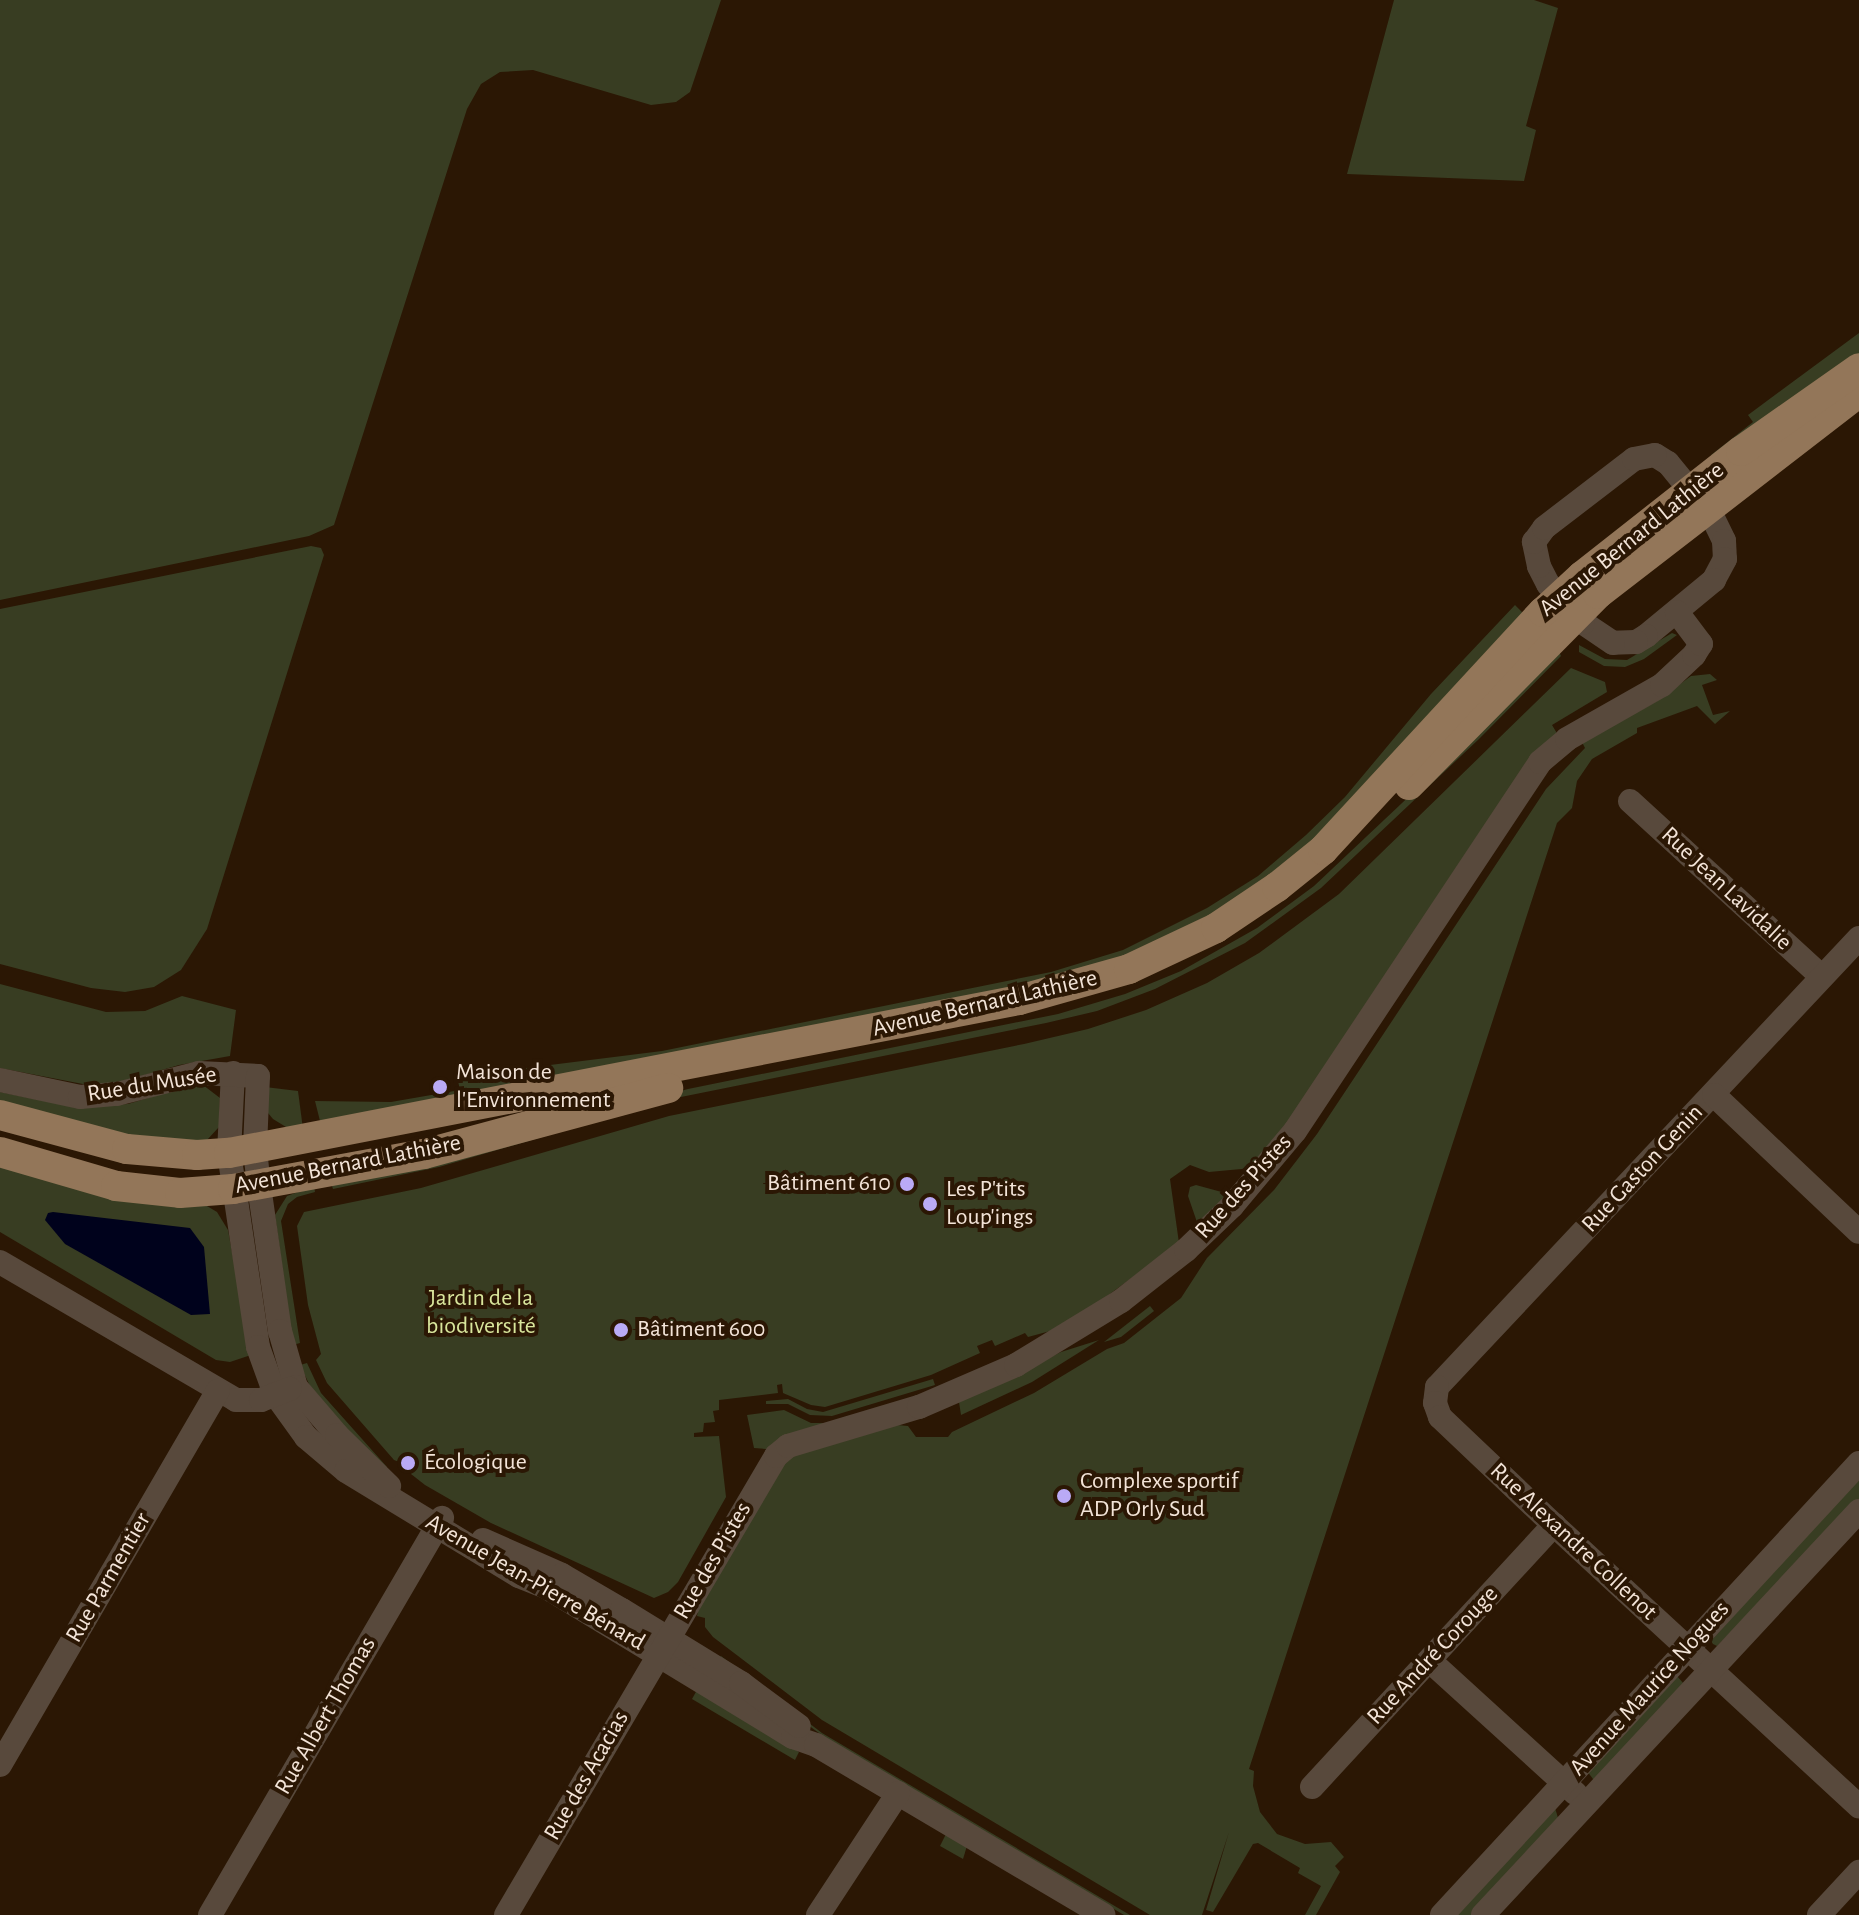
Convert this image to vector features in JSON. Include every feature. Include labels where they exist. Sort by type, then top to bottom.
[{"type":"main road","name":"Avenue Bernard Lathière","points":[[0,1115],[127,1149],[184,1155],[242,1151],[1019,1000],[1090,982],[1171,952],[1241,912],[1323,850],[1567,606],[1859,368]]},
{"type":"main road","name":"Avenue Bernard Lathière","points":[[1699,500],[1859,392]]},
{"type":"main road","name":"Avenue Bernard Lathière","points":[[0,1152],[116,1186],[180,1193],[246,1188],[424,1154],[690,1083],[1063,1006],[1174,968],[1240,931],[1290,896],[1335,858],[1567,606]]},
{"type":"street","points":[[1641,456],[1660,457],[1699,500],[1721,531],[1725,559],[1714,580],[1646,636],[1625,644],[1603,639],[1567,606],[1543,574],[1535,552],[1536,537],[1641,456]]},
{"type":"street","name":"Rue des Pistes","points":[[663,1646],[762,1476],[788,1446],[919,1407],[1043,1351],[1138,1288],[1232,1206],[1295,1131],[1540,762],[1567,739],[1662,685],[1694,655],[1701,644],[1677,612]]},
{"type":"street","name":"Rue Jean Lavidalie","points":[[1630,801],[1822,977]]},
{"type":"street","name":"Rue Gaston Genin","points":[[1435,1403],[1437,1387],[1859,938]]},
{"type":"street","name":"Rue du Musée","points":[[0,1080],[80,1097],[117,1094],[199,1073],[258,1076],[242,1151]]},
{"type":"street","points":[[233,1073],[242,1151]]},
{"type":"street","points":[[1714,1095],[1859,1232]]},
{"type":"street","name":"Avenue Jean-Pierre Bénard","points":[[242,1151],[258,1347],[285,1391],[306,1437],[346,1471],[439,1522],[519,1576],[663,1646],[793,1737],[816,1745],[1104,1915]]},
{"type":"street","points":[[0,1262],[218,1391],[248,1401],[285,1391]]},
{"type":"street","name":"Rue Parmentier","points":[[0,1765],[218,1391]]},
{"type":"street","name":"Rue Alexandre Collenot","points":[[1435,1403],[1440,1417],[1686,1649],[1859,1806]]},
{"type":"street","name":"Avenue Maurice Nogues","points":[[1442,1915],[1859,1463]]},
{"type":"street","name":"Avenue Maurice Nogues","points":[[1483,1915],[1859,1511]]},
{"type":"street","name":"Rue Albert Thomas","points":[[210,1915],[439,1522]]},
{"type":"street","name":"Rue André Corouge","points":[[1312,1787],[1554,1525]]},
{"type":"street","name":"Rue des Acacias","points":[[506,1915],[663,1646]]},
{"type":"street","points":[[1430,1661],[1586,1804]]},
{"type":"street","points":[[818,1915],[898,1793]]},
{"type":"street","points":[[1819,1915],[1859,1872]]},
{"type":"green space","points":[[0,0],[721,0],[690,92],[676,102],[651,105],[533,70],[500,72],[481,84],[467,109],[334,525],[309,536],[0,600]]},
{"type":"green space","points":[[1394,0],[1534,0],[1558,8],[1526,126],[1536,130],[1524,181],[1347,174]]},
{"type":"green space","points":[[1859,333],[1859,355],[1714,459],[1711,455],[1753,422],[1748,415]]},
{"type":"green space","points":[[311,546],[321,548],[324,555],[207,929],[181,970],[154,987],[125,992],[91,988],[0,964],[0,609]]},
{"type":"green space","points":[[1515,605],[1525,615],[1284,874],[1127,964],[321,1125],[315,1101],[391,1102],[460,1090],[458,1081],[502,1071],[662,1051],[1051,972],[1123,950],[1207,908],[1258,876],[1306,835],[1345,797],[1431,694]]},
{"type":"green space","points":[[1672,633],[1677,635],[1644,659],[1625,667],[1604,666],[1579,652],[1579,645],[1605,659],[1627,660]]},
{"type":"green space","points":[[1558,649],[1561,656],[1479,739],[1321,888],[1245,943],[1155,989],[1097,1011],[676,1098],[439,1167],[333,1189],[331,1183],[688,1089],[1058,1014],[1125,994],[1181,971],[1257,928],[1314,886],[1454,754]]},
{"type":"green space","name":"Jardin de la biodiversité","points":[[1571,668],[1605,682],[1607,692],[1552,725],[1558,735],[1295,1113],[1252,1168],[1209,1172],[1190,1165],[1170,1179],[1179,1243],[1065,1327],[1028,1337],[1025,1333],[995,1346],[992,1340],[977,1346],[980,1353],[931,1375],[825,1407],[811,1405],[783,1393],[782,1384],[777,1385],[778,1393],[719,1400],[719,1410],[713,1411],[715,1422],[704,1423],[703,1432],[694,1433],[694,1437],[719,1436],[726,1497],[678,1582],[668,1592],[654,1598],[491,1523],[425,1485],[411,1474],[416,1463],[403,1455],[399,1462],[394,1460],[327,1383],[316,1360],[321,1354],[308,1305],[297,1226],[304,1212],[421,1188],[669,1116],[1024,1044],[1088,1029],[1146,1010],[1207,983],[1259,953],[1339,894]]},
{"type":"green space","name":"Complexe sportif ADP Orly Sud","points":[[1710,674],[1717,680],[1702,685],[1713,715],[1730,711],[1715,724],[1697,706],[1637,728],[1637,733],[1592,759],[1577,781],[1572,808],[1557,823],[1249,1769],[1254,1771],[1253,1786],[1260,1812],[1277,1834],[1305,1844],[1331,1842],[1344,1857],[1335,1866],[1340,1872],[1316,1915],[1305,1915],[1321,1886],[1298,1873],[1300,1868],[1258,1843],[1253,1844],[1213,1912],[1206,1910],[1229,1832],[1202,1915],[1150,1915],[822,1720],[713,1637],[705,1627],[705,1618],[697,1616],[699,1607],[786,1461],[797,1454],[897,1425],[908,1426],[916,1437],[948,1437],[952,1432],[1034,1393],[1107,1349],[1124,1343],[1181,1298],[1207,1258],[1274,1190],[1317,1134],[1546,789],[1585,748],[1582,742],[1657,701],[1691,676]]},
{"type":"green space","points":[[0,984],[106,1012],[145,1011],[182,996],[236,1010],[230,1056],[179,1065],[121,1082],[88,1085],[0,1068]]},
{"type":"green space","points":[[203,1085],[220,1098],[219,1127],[207,1140],[147,1142],[0,1105],[0,1092],[74,1107],[128,1104],[188,1086]]},
{"type":"green space","points":[[265,1087],[298,1091],[303,1129],[286,1127],[273,1119],[268,1113]]},
{"type":"green space","points":[[0,1164],[207,1206],[217,1212],[228,1230],[251,1355],[230,1362],[216,1360],[0,1232]]},
{"type":"green space","points":[[1196,1185],[1229,1194],[1198,1225],[1188,1196],[1190,1187]]},
{"type":"green space","points":[[314,1186],[315,1192],[297,1197],[288,1204],[281,1221],[300,1343],[293,1345],[275,1215],[287,1196]]},
{"type":"green space","points":[[1150,1306],[1154,1311],[1121,1337],[1104,1342]]},
{"type":"green space","points":[[1099,1340],[1032,1382],[961,1415],[959,1402],[1061,1352]]},
{"type":"green space","points":[[307,1363],[321,1393],[387,1467],[382,1471],[310,1386],[300,1365]]},
{"type":"green space","points":[[933,1379],[935,1385],[832,1416],[810,1415],[788,1404],[766,1404],[766,1401],[788,1399],[807,1409],[823,1412]]},
{"type":"green space","points":[[784,1410],[811,1423],[830,1423],[766,1449],[754,1448],[747,1415]]},
{"type":"green space","points":[[1859,1475],[1859,1501],[1717,1646],[1713,1644],[1711,1641]]},
{"type":"green space","points":[[721,1656],[822,1733],[1130,1915],[1124,1915],[830,1741],[718,1660]]},
{"type":"green space","points":[[1677,1676],[1684,1684],[1597,1779],[1593,1779],[1587,1771]]},
{"type":"green space","points":[[697,1690],[799,1752],[795,1760],[692,1699]]},
{"type":"green space","points":[[1555,1808],[1559,1821],[1473,1915],[1449,1915]]},
{"type":"green space","points":[[946,1834],[967,1846],[963,1859],[940,1846]]},
{"type":"water","points":[[48,1213],[190,1228],[204,1247],[210,1314],[191,1315],[65,1244],[45,1220]]},
{"type":"place","name":"Maison de l'Environnement","points":[[440,1087]]},
{"type":"place","name":"Bâtiment 610","points":[[907,1184]]},
{"type":"place","name":"Les P'tits Loup'ings","points":[[930,1204]]},
{"type":"place","name":"Bâtiment 600","points":[[621,1330]]},
{"type":"place","name":"Écologique","points":[[408,1463]]},
{"type":"place","name":"Complexe sportif ADP Orly Sud","points":[[1064,1496]]}]
